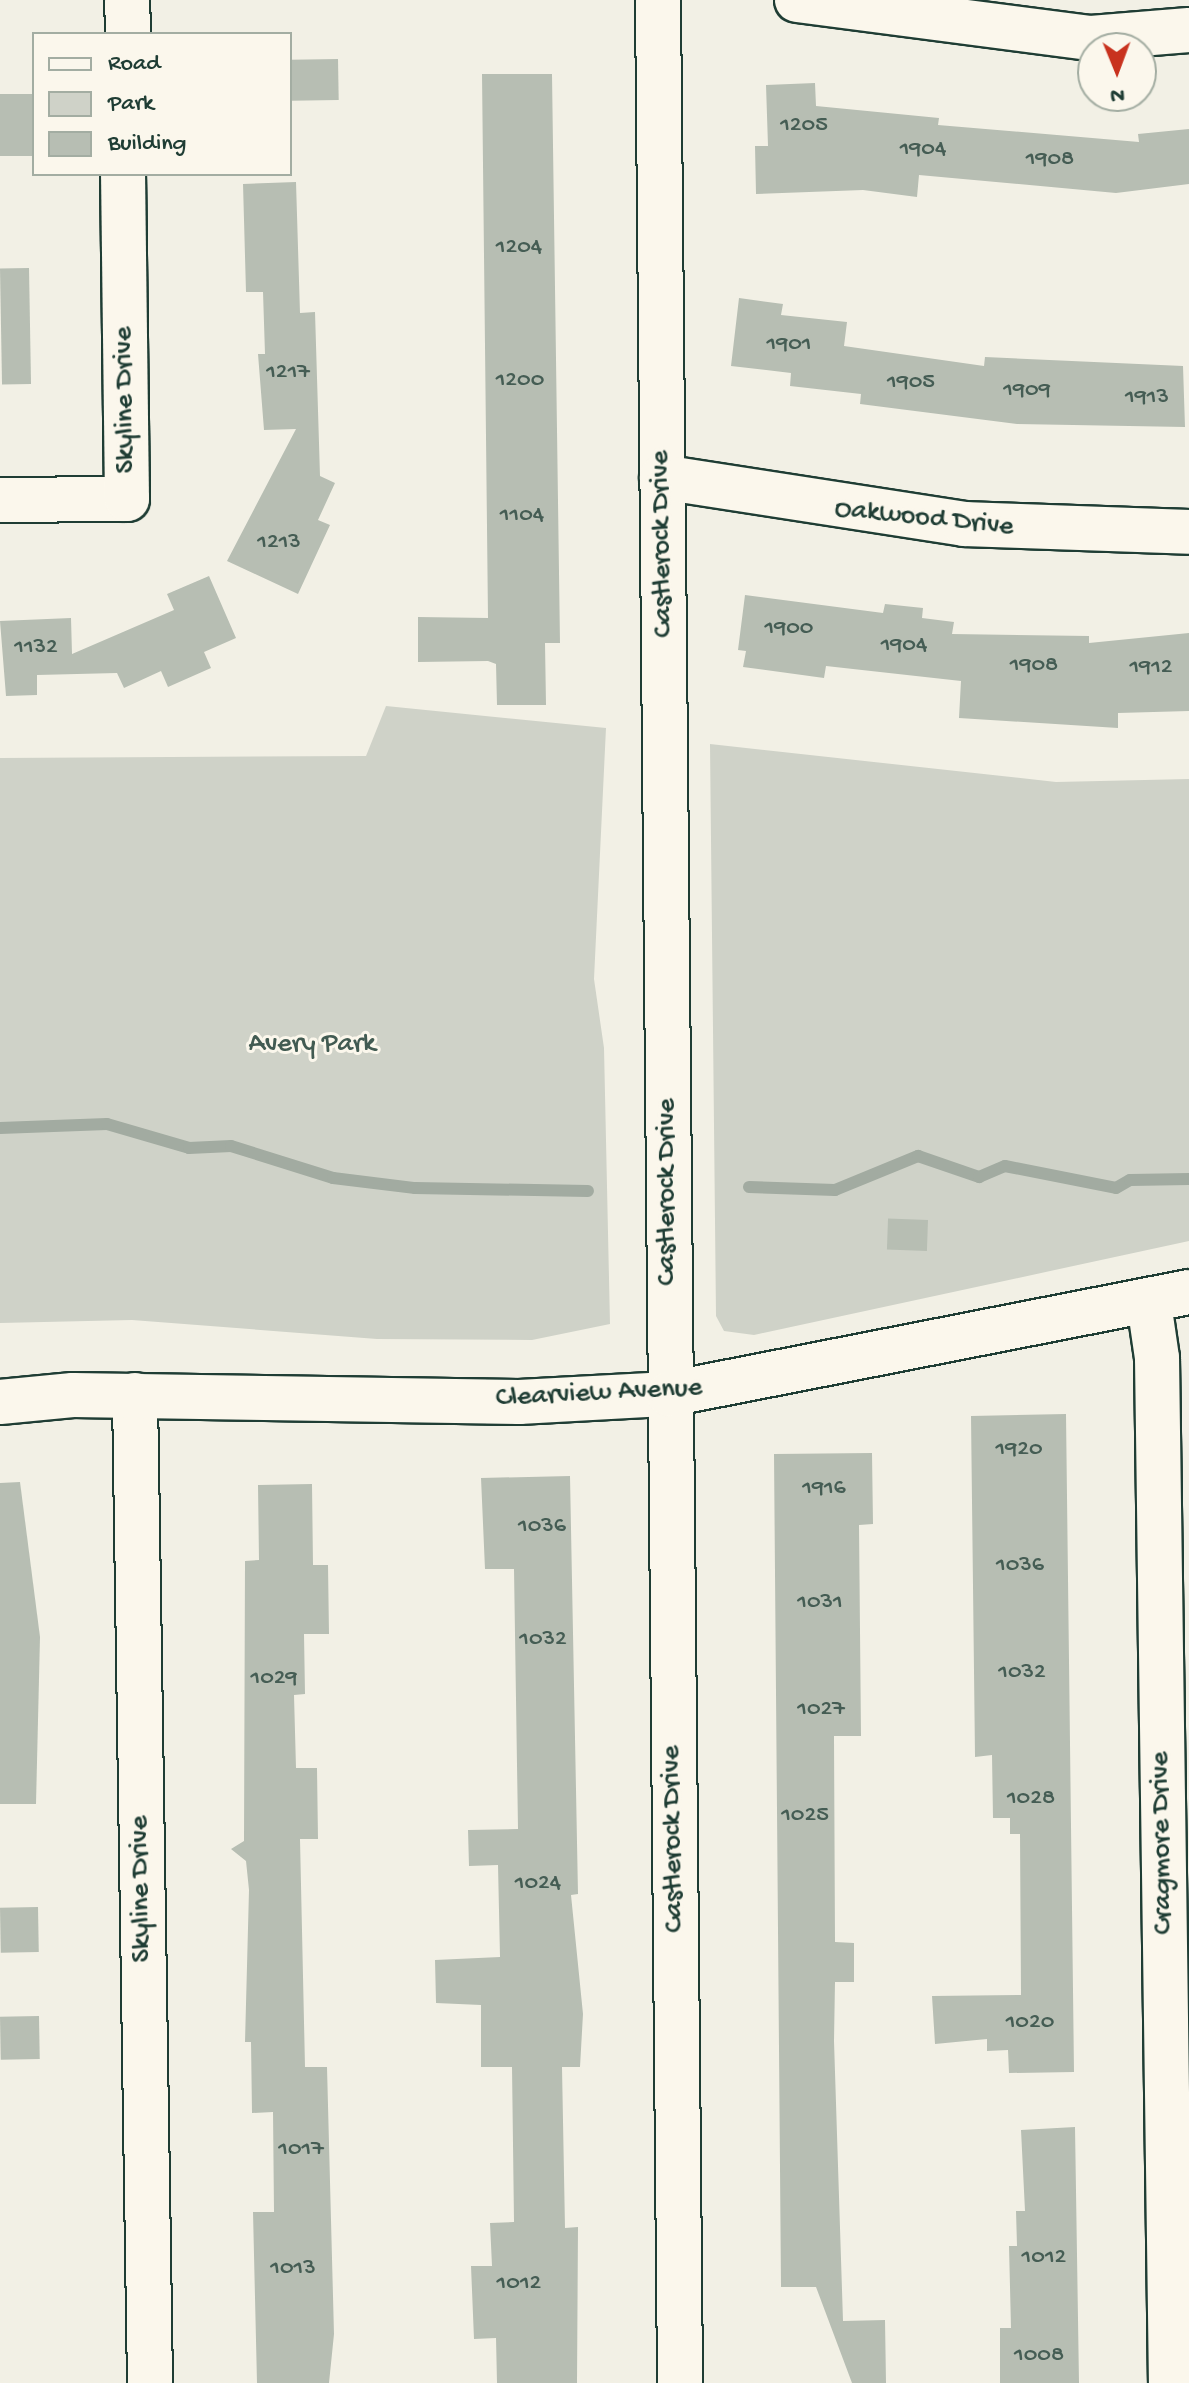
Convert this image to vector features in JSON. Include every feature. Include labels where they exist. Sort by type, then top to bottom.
[{"type":"street","points":[[127,0],[128,32]]},
{"type":"street","name":"Castlerock Drive","points":[[658,0],[680,2383]]},
{"type":"street","points":[[797,0],[1091,38],[1189,30]]},
{"type":"street","name":"Skyline Drive","points":[[0,500],[127,499],[123,176]]},
{"type":"street","name":"Oakwood Drive","points":[[662,477],[951,523],[1054,533],[1189,532]]},
{"type":"street","name":"Clearview Avenue","points":[[0,1402],[135,1395],[519,1402],[669,1394],[1169,1297]]},
{"type":"street","name":"Cragmore Drive","points":[[1169,1297],[1157,1358],[1171,2383]]},
{"type":"street","name":"Skyline Drive","points":[[135,1395],[150,2383]]},
{"type":"green space","name":"Avery Park","points":[[386,706],[606,728],[594,979],[604,1048],[610,1324],[532,1340],[377,1339],[132,1320],[0,1323],[0,758],[366,756]]},
{"type":"green space","points":[[710,744],[1056,782],[1189,779],[1189,1241],[754,1335],[724,1331],[716,1316]]},
{"type":"building","points":[[338,59],[339,100],[292,101],[292,60]]},
{"type":"building","points":[[482,74],[552,74],[560,643],[545,643],[546,705],[497,705],[496,664],[488,661],[418,662],[418,617],[488,618]]},
{"type":"building","points":[[815,83],[816,106],[939,118],[938,125],[1139,142],[1138,134],[1189,129],[1189,184],[1116,193],[919,175],[917,197],[863,190],[756,194],[755,146],[768,146],[766,85]]},
{"type":"building","points":[[0,94],[32,94],[32,156],[0,156]]},
{"type":"building","points":[[296,182],[300,313],[315,312],[320,476],[335,483],[318,520],[330,525],[298,594],[227,561],[296,429],[264,430],[258,354],[265,354],[263,292],[246,292],[243,184]]},
{"type":"building","points":[[29,268],[31,384],[2,384],[0,269]]},
{"type":"building","points":[[739,298],[783,304],[781,315],[847,322],[844,346],[984,366],[985,357],[1183,366],[1185,427],[1017,424],[860,404],[861,394],[790,386],[791,373],[731,366]]},
{"type":"building","points":[[209,576],[236,638],[204,652],[211,668],[168,687],[161,671],[124,688],[117,673],[37,675],[37,695],[6,696],[0,621],[71,618],[72,654],[174,610],[167,594]]},
{"type":"building","points":[[745,595],[883,613],[885,604],[923,608],[922,618],[954,622],[952,634],[1089,636],[1089,643],[1189,633],[1189,711],[1118,713],[1118,728],[959,718],[961,681],[826,666],[824,678],[743,667],[746,651],[738,650]]},
{"type":"building","points":[[888,1219],[928,1220],[927,1251],[887,1250]]},
{"type":"building","points":[[1066,1414],[1074,2072],[1009,2073],[1008,2050],[987,2051],[987,2039],[935,2044],[932,1996],[1021,1995],[1020,1834],[1010,1834],[1010,1818],[993,1818],[992,1755],[975,1757],[971,1416]]},
{"type":"building","points":[[872,1453],[873,1524],[859,1525],[861,1736],[834,1736],[835,1942],[854,1943],[854,1982],[835,1982],[834,2041],[843,2321],[885,2320],[886,2383],[852,2383],[816,2287],[781,2287],[774,1454]]},
{"type":"building","points":[[570,1476],[578,1894],[571,1895],[583,2014],[580,2067],[562,2067],[565,2228],[578,2227],[577,2383],[497,2383],[496,2338],[474,2339],[471,2266],[492,2266],[490,2223],[514,2222],[512,2067],[481,2067],[481,2005],[436,2003],[435,1960],[500,1957],[498,1865],[469,1866],[468,1830],[518,1829],[514,1569],[485,1569],[481,1478]]},
{"type":"building","points":[[20,1482],[40,1637],[36,1804],[0,1804],[0,1483]]},
{"type":"building","points":[[312,1484],[313,1565],[328,1565],[329,1634],[304,1634],[305,1694],[294,1695],[296,1768],[317,1768],[318,1839],[300,1839],[305,2067],[327,2067],[334,2334],[329,2383],[257,2383],[253,2212],[274,2212],[273,2112],[252,2113],[251,2042],[245,2042],[249,1890],[246,1861],[231,1849],[244,1841],[245,1561],[259,1560],[258,1485]]},
{"type":"building","points":[[38,1907],[39,1952],[1,1953],[0,1908]]},
{"type":"building","points":[[39,2016],[40,2059],[1,2060],[0,2017]]},
{"type":"building","points":[[1075,2127],[1079,2383],[1000,2383],[1000,2328],[1011,2328],[1009,2246],[1017,2246],[1016,2211],[1025,2211],[1021,2130]]},
{"type":"waterway","points":[[0,1128],[107,1124],[189,1148],[231,1146],[333,1178],[415,1188],[588,1191]]},
{"type":"waterway","points":[[749,1187],[835,1190],[918,1156],[979,1177],[1005,1166],[1116,1188],[1130,1180],[1189,1179]]}]
